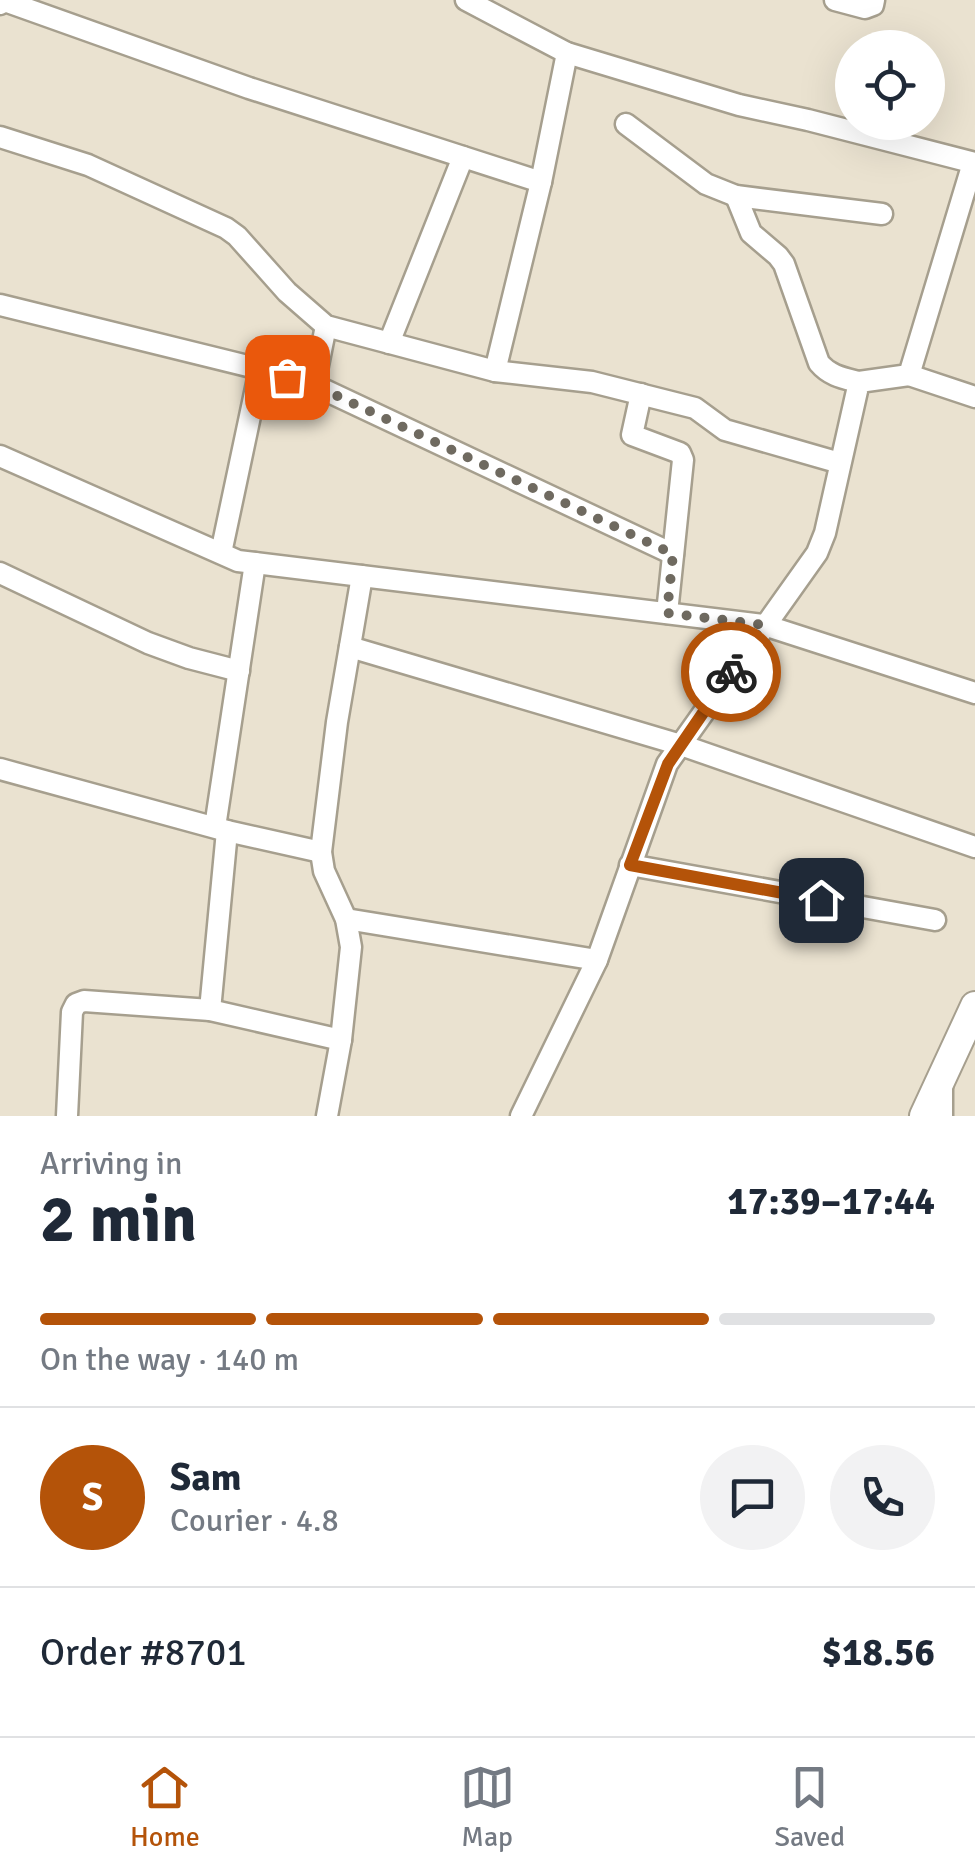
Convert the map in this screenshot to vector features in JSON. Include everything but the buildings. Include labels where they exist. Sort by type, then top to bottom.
[{"type":"street","points":[[0,4],[2,0],[250,88],[541,182]]},
{"type":"street","points":[[466,0],[567,53],[739,105],[974,163],[909,375]]},
{"type":"street","points":[[510,22],[516,0]]},
{"type":"street","points":[[835,0],[865,8],[874,0]]},
{"type":"street","points":[[496,371],[567,53]]},
{"type":"street","points":[[626,124],[706,184],[736,196],[882,214]]},
{"type":"street","points":[[0,136],[88,165],[226,228],[287,292],[326,326],[496,371],[592,382],[695,408],[725,430],[840,463]]},
{"type":"street","points":[[389,343],[463,157]]},
{"type":"street","points":[[736,196],[748,227],[784,264],[819,362],[826,371],[859,382],[909,375],[975,397]]},
{"type":"street","points":[[0,305],[260,368],[314,385],[673,554]]},
{"type":"street","points":[[314,385],[326,326]]},
{"type":"street","points":[[221,553],[260,368]]},
{"type":"street","points":[[520,1116],[597,960],[668,764],[817,552],[826,533],[859,382]]},
{"type":"street","points":[[641,394],[632,435],[680,453],[683,460],[667,613]]},
{"type":"street","points":[[0,456],[238,561],[764,625],[975,693]]},
{"type":"street","points":[[210,1010],[221,829],[255,563]]},
{"type":"street","points":[[0,573],[148,643],[239,670]]},
{"type":"street","points":[[327,1116],[341,1040],[351,947],[346,919],[324,871],[321,852],[337,722],[362,576]]},
{"type":"street","points":[[350,647],[681,745],[975,847]]},
{"type":"street","points":[[0,769],[321,852]]},
{"type":"street","points":[[630,865],[935,920]]},
{"type":"street","points":[[346,919],[597,960]]},
{"type":"street","points":[[68,1116],[72,1012],[76,1004],[84,1001],[210,1010],[341,1040]]},
{"type":"street","points":[[924,1116],[975,1006]]},
{"type":"street","points":[[942,1076],[942,1116]]},
{"type":"way so far","points":[[287,377],[314,385],[673,554],[667,613],[764,625],[731,672]]},
{"type":"route","points":[[731,672],[668,764],[630,865],[821,900]]}]
